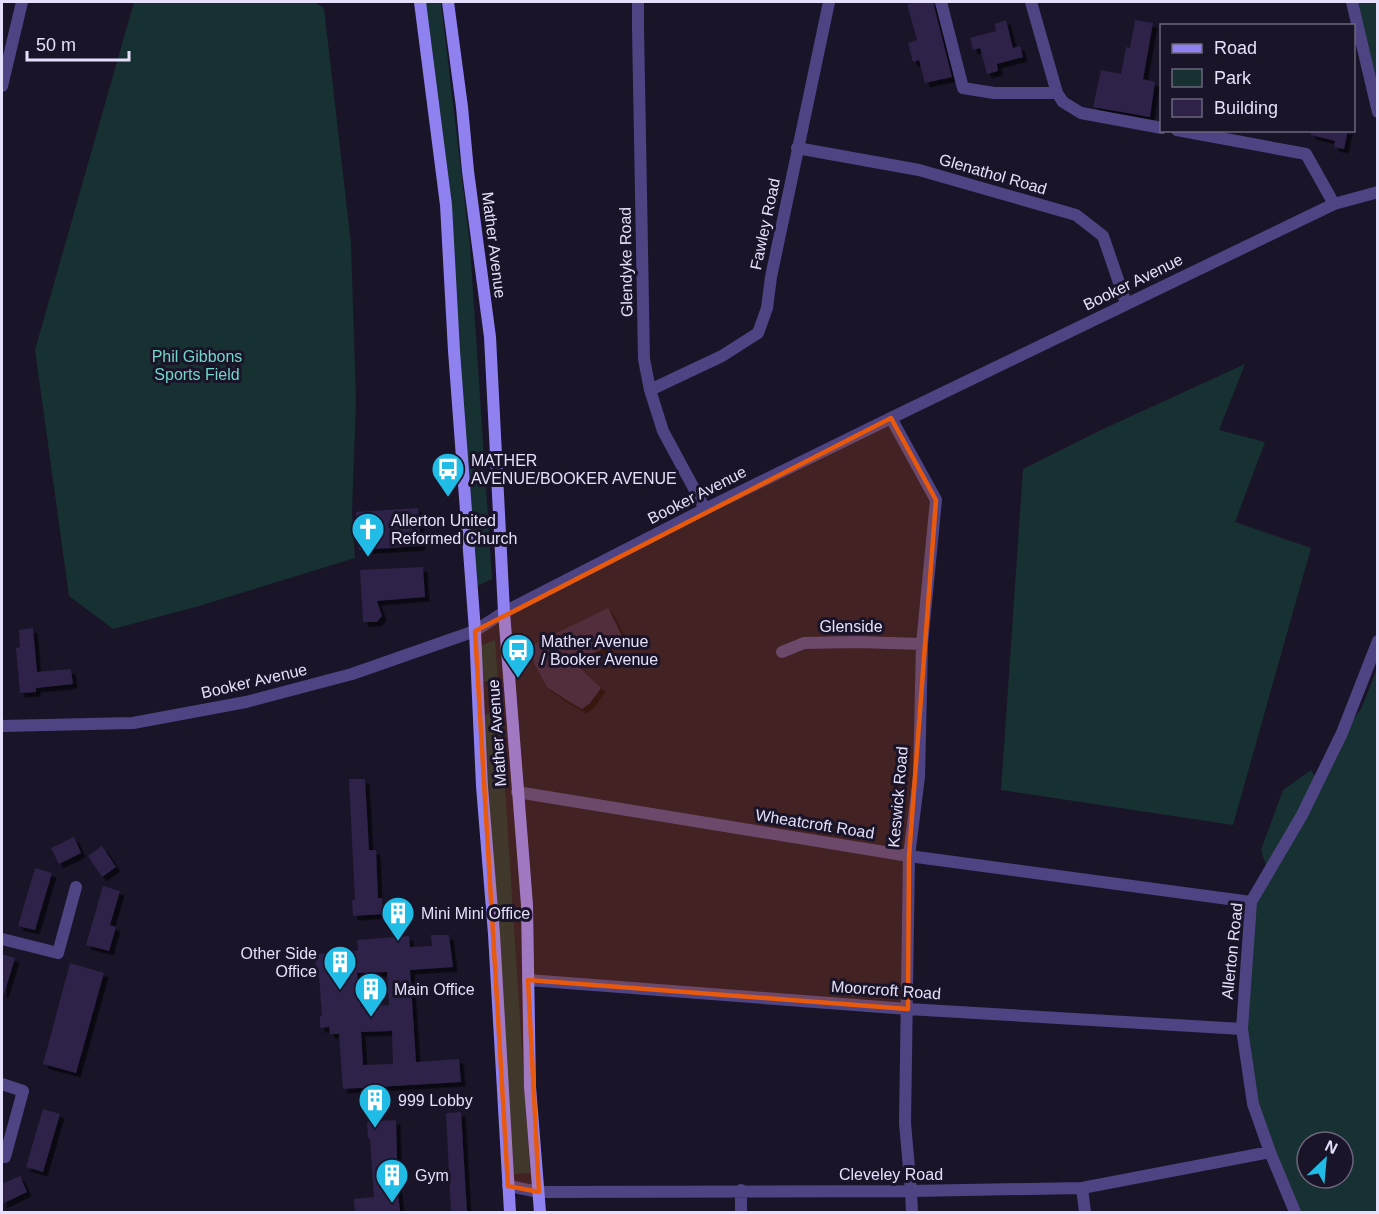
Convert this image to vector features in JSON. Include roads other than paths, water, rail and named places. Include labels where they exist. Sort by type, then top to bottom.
[{"type":"main road","name":"Mather Avenue","points":[[420,2],[446,205],[475,631],[482,786],[494,934],[510,1212]]},
{"type":"main road","name":"Mather Avenue","points":[[448,2],[490,337],[504,612],[527,904],[530,1087],[540,1212]]},
{"type":"street","points":[[2,86],[22,2]]},
{"type":"street","name":"Glendyke Road","points":[[638,2],[644,358],[650,390],[663,431],[705,509]]},
{"type":"street","name":"Fawley Road","points":[[650,390],[722,356],[758,333],[767,308],[797,148],[829,2]]},
{"type":"street","points":[[941,2],[963,88],[994,93],[1057,93]]},
{"type":"street","points":[[1031,2],[1057,93],[1063,102],[1081,113],[1160,128]]},
{"type":"street","points":[[1352,2],[1377,112]]},
{"type":"street","points":[[1188,132],[1306,154],[1334,204]]},
{"type":"street","name":"Glenathol Road","points":[[797,148],[919,170],[1076,215],[1103,236],[1126,303]]},
{"type":"street","name":"Booker Avenue","points":[[2,726],[133,723],[246,702],[352,674],[475,631],[504,612],[891,417],[1334,204],[1377,192]]},
{"type":"street","name":"Keswick Road","points":[[891,417],[936,500],[922,644],[919,777],[909,856],[905,1123],[912,1212]]},
{"type":"street","name":"Allerton Road","points":[[1295,1212],[1253,1104],[1242,1029],[1251,902],[1302,815],[1342,733],[1377,641]]},
{"type":"street","name":"Glenside","points":[[782,652],[804,643],[922,644]]},
{"type":"street","name":"Wheatcroft Road","points":[[518,792],[909,856],[1251,902]]},
{"type":"street","points":[[2,939],[58,953],[76,887]]},
{"type":"street","name":"Moorcroft Road","points":[[528,980],[908,1009],[1242,1029]]},
{"type":"street","points":[[2,1084],[23,1091],[5,1157]]},
{"type":"street","name":"Cleveley Road","points":[[508,1186],[539,1192],[1082,1188],[1270,1152]]},
{"type":"street","points":[[1082,1188],[1085,1212]]},
{"type":"street","points":[[741,1190],[741,1212]]},
{"type":"place","name":"MATHER AVENUE/BOOKER AVENUE","points":[[448,498]]},
{"type":"place","name":"Allerton United Reformed Church","points":[[368,558]]},
{"type":"place","name":"Mather Avenue / Booker Avenue","points":[[518,679]]},
{"type":"place","name":"Mini Mini Office","points":[[398,942]]},
{"type":"place","name":"Other Side Office","points":[[340,991]]},
{"type":"place","name":"Main Office","points":[[371,1018]]},
{"type":"place","name":"999 Lobby","points":[[375,1129]]},
{"type":"place","name":"Gym","points":[[392,1204]]},
{"type":"park label","name":"Phil Gibbons Sports Field","points":[[197,365]]}]
